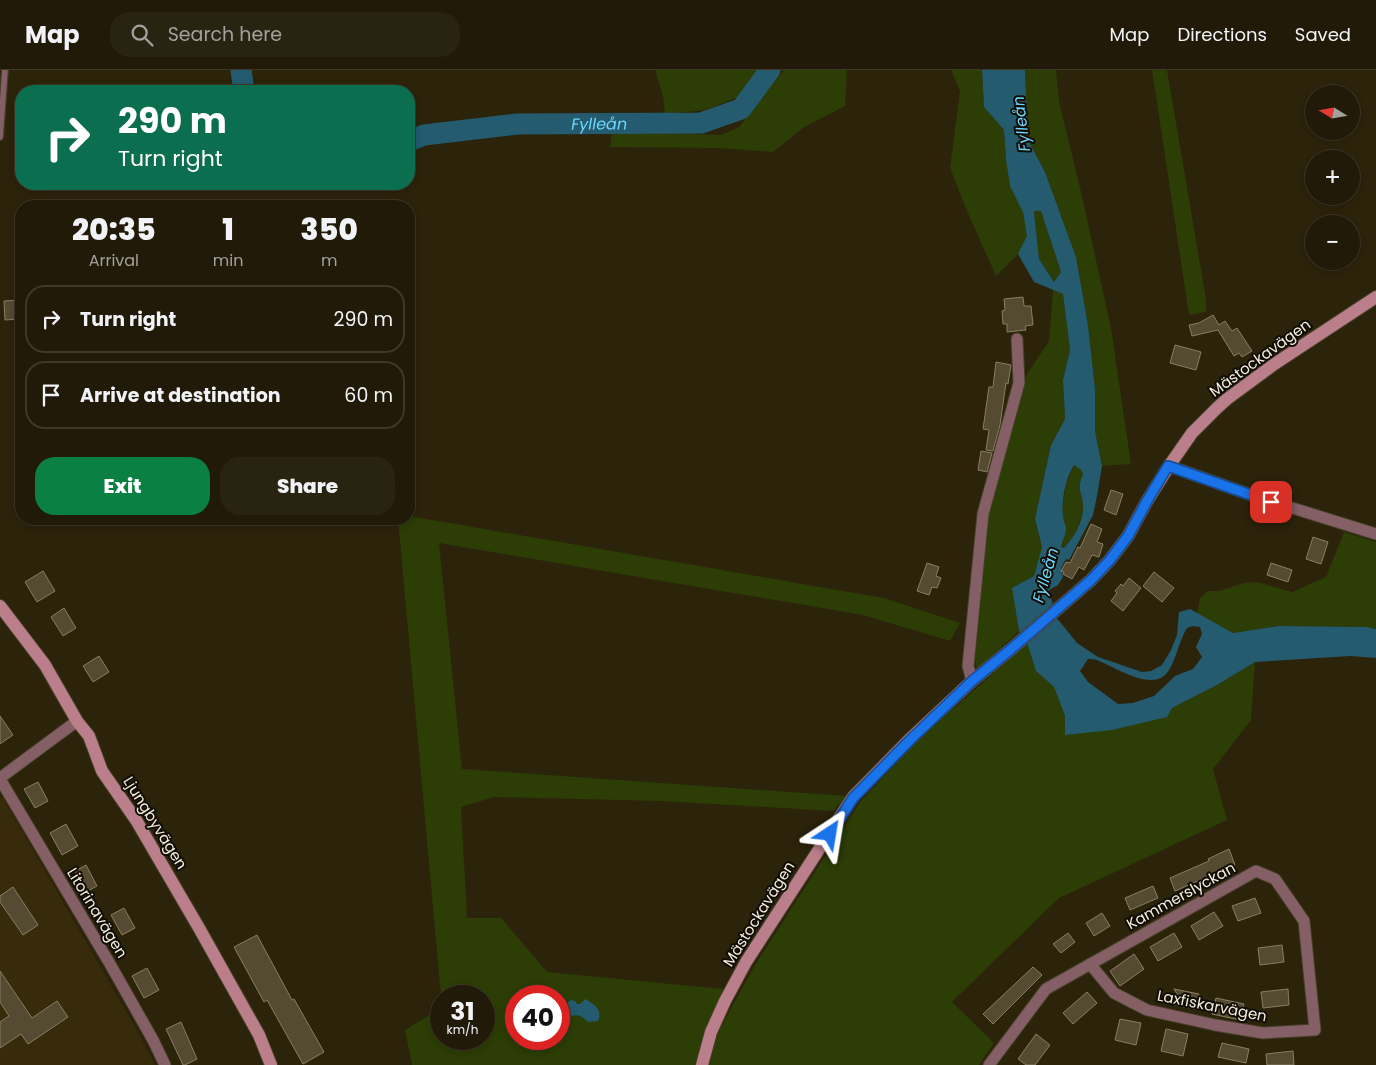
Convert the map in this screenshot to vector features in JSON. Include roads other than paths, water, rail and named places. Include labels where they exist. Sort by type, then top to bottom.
[{"type":"street","name":"Mästockavägen","points":[[702,1065],[711,1032],[746,962],[853,798],[972,681],[1091,580],[1109,561],[1128,536],[1168,466],[1192,433],[1227,399],[1272,366],[1376,297]]},
{"type":"street","points":[[972,681],[968,666],[983,514],[1019,383],[1017,339]]},
{"type":"street","points":[[1168,466],[1254,496],[1376,534]]},
{"type":"street","name":"Ljungbyvägen","points":[[0,606],[45,665],[77,721],[89,736],[102,771],[136,820],[236,993],[259,1035],[271,1065]]},
{"type":"street","points":[[0,778],[77,721]]},
{"type":"street","name":"Litorinavägen","points":[[0,778],[110,964],[165,1065]]},
{"type":"street","name":"Kammerslyckan","points":[[989,1065],[1046,989],[1256,871],[1275,879],[1304,921],[1315,1030]]},
{"type":"street","name":"Laxfiskarvägen","points":[[1090,964],[1114,993],[1147,1010],[1264,1034],[1315,1030]]},
{"type":"lane","points":[[0,137],[5,70]]},
{"type":"water","points":[[982,70],[1025,70],[1028,140],[1045,172],[1076,257],[1088,325],[1095,389],[1095,431],[1102,466],[1093,515],[1069,560],[1066,559],[1061,568],[1063,577],[1058,585],[1049,590],[1056,617],[1077,643],[1098,657],[1142,672],[1151,671],[1162,665],[1177,635],[1179,612],[1190,609],[1233,633],[1279,626],[1366,627],[1376,629],[1376,658],[1350,656],[1255,662],[1217,685],[1172,708],[1167,717],[1112,730],[1065,735],[1065,716],[1054,687],[1036,671],[1027,643],[1019,631],[1012,588],[1034,576],[1042,547],[1035,519],[1051,445],[1065,419],[1063,380],[1070,350],[1063,294],[1034,282],[1018,254],[1027,236],[1023,212],[1010,186],[1004,130],[984,107]],"holes":[[[1034,211],[1041,211],[1061,272],[1054,282],[1039,259]],[[1074,465],[1083,474],[1080,487],[1083,511],[1078,528],[1064,548],[1061,547],[1066,533],[1063,503],[1069,476]],[[1193,626],[1200,627],[1202,634],[1196,647],[1202,657],[1193,669],[1175,676],[1154,696],[1133,703],[1118,704],[1088,682],[1080,671],[1088,659],[1092,659],[1145,680],[1155,680],[1163,677],[1172,665],[1187,628]]]},
{"type":"water","points":[[585,999],[592,1003],[599,1011],[598,1021],[588,1022],[581,1016],[570,1014],[570,1001],[580,1004]]},
{"type":"waterway","name":"Fylleån","points":[[241,70],[243,85]]},
{"type":"waterway","name":"Fylleån","points":[[415,139],[424,135],[517,124],[701,123],[741,109],[770,70]]}]
